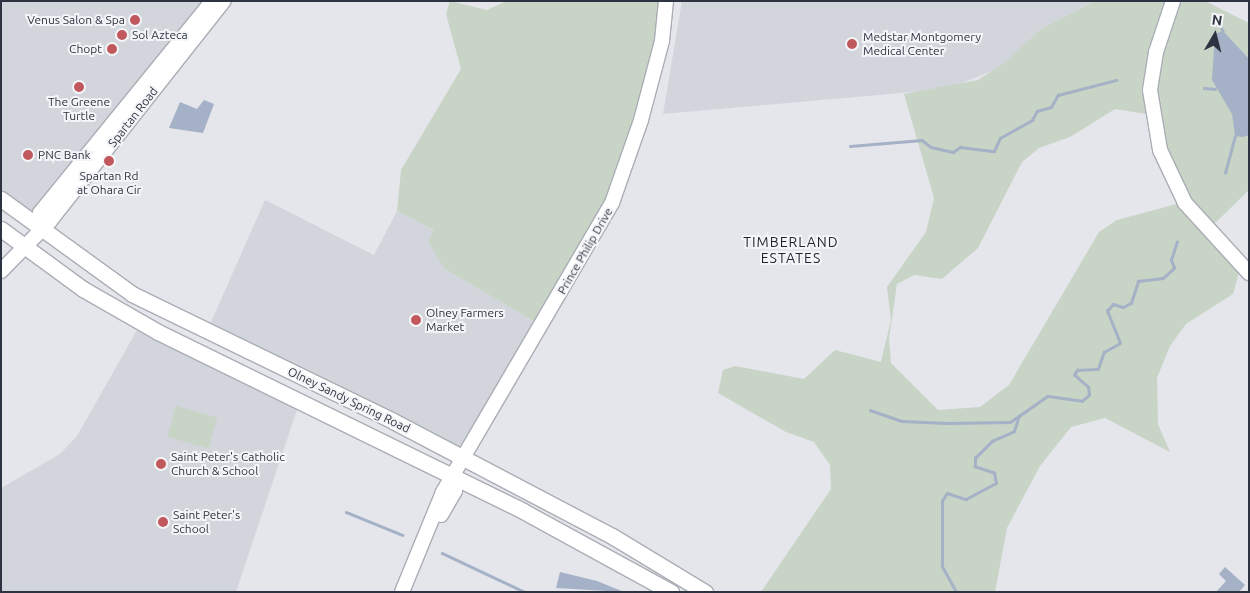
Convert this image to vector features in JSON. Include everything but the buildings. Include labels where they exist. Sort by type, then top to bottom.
[{"type":"main road","name":"Olney Sandy Spring Road","points":[[1,199],[38,229],[132,294],[464,458],[612,536],[705,592]]},
{"type":"main road","name":"Olney Sandy Spring Road","points":[[1,229],[22,247],[158,332],[453,480],[523,511],[671,592]]},
{"type":"street","name":"Spartan Road","points":[[38,229],[40,213],[212,1]]},
{"type":"street","name":"Spartan Road","points":[[1,271],[38,229],[50,221],[224,1]]},
{"type":"street","name":"Prince Philip Drive","points":[[402,592],[424,543],[455,490],[453,480],[464,458],[612,203],[641,120],[662,41],[666,1]]},
{"type":"street","points":[[1173,1],[1156,52],[1150,90],[1160,150],[1184,202],[1249,273]]},
{"type":"shaded area","points":[[1,1],[218,1],[38,229],[1,199]]},
{"type":"shaded area","name":"Medstar Montgomery Medical Center","points":[[682,1],[1095,1],[1041,29],[1007,65],[947,89],[663,114]]},
{"type":"shaded area","points":[[265,200],[374,255],[397,211],[434,230],[445,269],[542,326],[464,459],[207,331]]},
{"type":"shaded area","name":"Saint Peter's Catholic Church & School","points":[[141,323],[300,401],[236,592],[1,592],[1,488],[60,454],[77,436]]},
{"type":"green space","points":[[450,1],[487,10],[507,1],[666,1],[630,158],[542,326],[445,269],[428,241],[434,230],[397,211],[401,170],[461,69],[446,14]]},
{"type":"green space","points":[[1095,1],[1205,1],[1249,23],[1249,190],[1208,230],[1241,265],[1233,294],[1186,324],[1170,346],[1157,378],[1158,424],[1170,452],[1105,418],[1071,427],[1040,466],[1007,528],[995,592],[761,592],[831,489],[830,465],[814,442],[786,432],[718,393],[723,370],[735,366],[804,379],[835,350],[881,362],[891,320],[887,287],[926,232],[934,198],[904,94],[978,80],[1006,62],[1041,29]],"holes":[[[1115,109],[1152,115],[1184,202],[1117,220],[1099,232],[1009,385],[980,407],[938,410],[891,363],[889,339],[897,284],[914,275],[942,279],[978,248],[1022,162],[1039,148],[1070,137]]]},
{"type":"green space","points":[[176,406],[217,418],[209,449],[167,437]]},
{"type":"water","points":[[1223,31],[1249,59],[1249,135],[1243,137],[1235,136],[1232,114],[1212,80],[1215,34]]},
{"type":"water","points":[[204,100],[214,104],[203,133],[169,128],[180,102],[197,109]]},
{"type":"water","points":[[1225,567],[1245,585],[1239,592],[1216,592],[1226,581],[1219,574]]},
{"type":"water","points":[[560,572],[597,581],[624,592],[556,588]]},
{"type":"waterway","points":[[1214,14],[1223,31]]},
{"type":"waterway","points":[[850,146],[922,140],[931,147],[953,152],[960,147],[994,151],[1000,138],[1032,120],[1037,111],[1051,107],[1058,95],[1116,80]]},
{"type":"waterway","points":[[1204,88],[1215,89]]},
{"type":"waterway","points":[[1225,173],[1235,136]]},
{"type":"waterway","points":[[956,592],[942,567],[942,501],[947,493],[966,499],[996,483],[994,473],[975,467],[975,458],[992,441],[1014,431],[1019,416],[1048,396],[1082,401],[1089,395],[1088,387],[1074,375],[1077,370],[1098,369],[1104,352],[1120,343],[1107,311],[1113,304],[1123,307],[1131,303],[1138,281],[1163,278],[1174,268],[1171,260],[1177,242]]},
{"type":"waterway","points":[[870,410],[902,421],[947,423],[1010,422],[1019,416]]},
{"type":"waterway","points":[[346,512],[403,535]]},
{"type":"waterway","points":[[442,553],[525,592]]},
{"type":"place","name":"Venus Salon & Spa","points":[[135,20]]},
{"type":"place","name":"Sol Azteca","points":[[122,35]]},
{"type":"place","name":"Medstar Montgomery Medical Center","points":[[852,44]]},
{"type":"place","name":"Chopt","points":[[112,49]]},
{"type":"place","name":"The Greene Turtle","points":[[79,87]]},
{"type":"place","name":"PNC Bank","points":[[28,155]]},
{"type":"place","name":"Spartan Rd at Ohara Cir","points":[[109,161]]},
{"type":"place","name":"Olney Farmers Market","points":[[416,320]]},
{"type":"place","name":"Saint Peter's Catholic Church & School","points":[[161,464]]},
{"type":"place","name":"Saint Peter's School","points":[[163,522]]},
{"type":"district","name":"TIMBERLAND ESTATES","points":[[791,250]]}]
